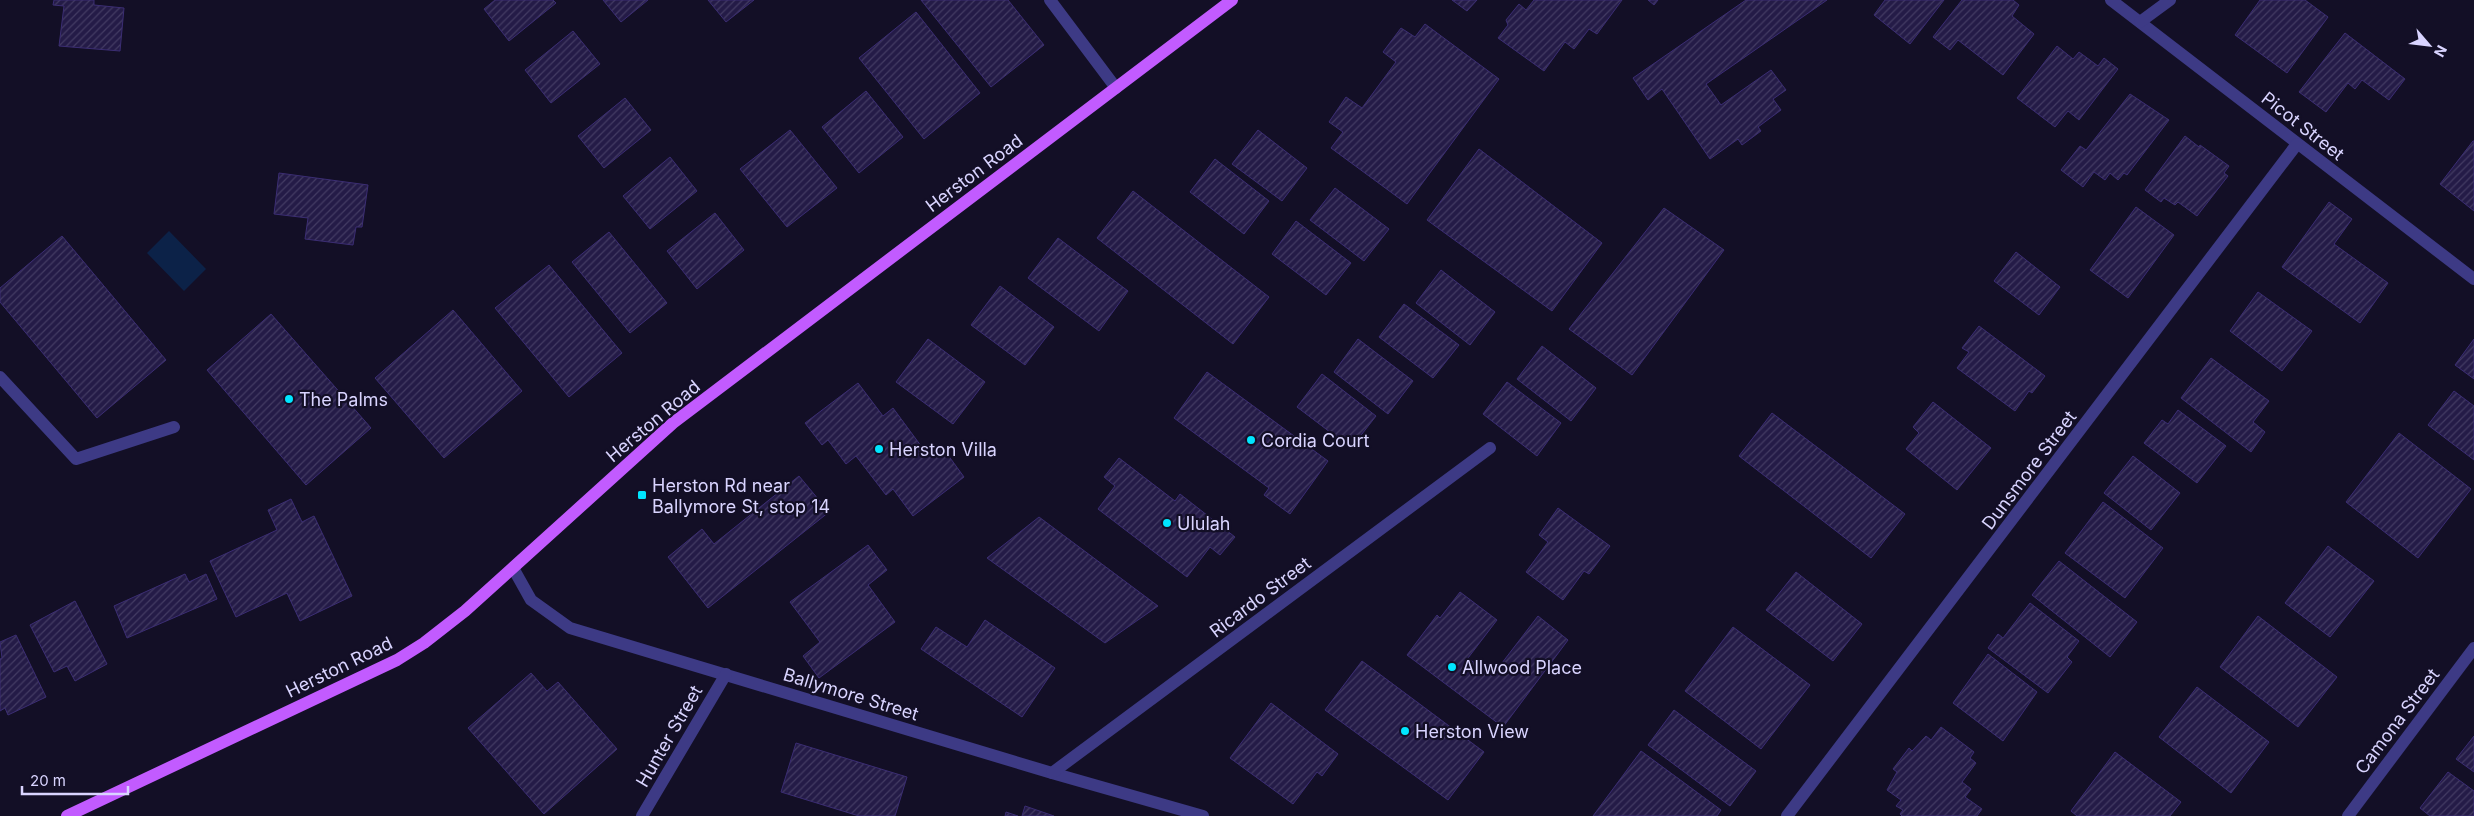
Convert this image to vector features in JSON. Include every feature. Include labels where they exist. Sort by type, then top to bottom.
[{"type":"main road","name":"Herston Road","points":[[68,816],[397,660],[424,643],[465,611],[674,423],[1232,0]]},
{"type":"street","points":[[1050,0],[1116,88]]},
{"type":"street","name":"Picot Street","points":[[2111,0],[2474,280]]},
{"type":"street","points":[[2140,22],[2170,0]]},
{"type":"street","name":"Dunsmore Street","points":[[1787,816],[2297,144]]},
{"type":"street","points":[[0,377],[76,459],[174,427]]},
{"type":"street","name":"Ricardo Street","points":[[1052,774],[1490,448]]},
{"type":"street","name":"Ballymore Street","points":[[513,568],[531,600],[570,628],[1175,812],[1203,816]]},
{"type":"street","name":"Camona Street","points":[[2348,816],[2474,648]]},
{"type":"street","name":"Hunter Street","points":[[642,816],[726,674]]},
{"type":"water","points":[[169,231],[206,269],[184,291],[147,253]]},
{"type":"building","points":[[54,0],[94,0],[94,5],[124,8],[120,51],[59,46],[64,6],[53,5]]},
{"type":"building","points":[[495,0],[553,0],[556,3],[509,41],[484,9]]},
{"type":"building","points":[[603,0],[648,0],[621,22]]},
{"type":"building","points":[[708,0],[754,0],[726,22]]},
{"type":"building","points":[[921,0],[1008,0],[1044,45],[991,87]]},
{"type":"building","points":[[1452,0],[1477,0],[1467,11]]},
{"type":"building","points":[[1534,0],[1622,0],[1597,34],[1589,29],[1574,49],[1565,42],[1544,71],[1498,38],[1508,25],[1506,20],[1519,4],[1526,10]]},
{"type":"building","points":[[1648,0],[1658,0],[1654,5]]},
{"type":"building","points":[[1746,0],[1827,0],[1706,84],[1721,105],[1771,70],[1786,90],[1773,99],[1781,110],[1758,127],[1761,131],[1742,145],[1738,139],[1710,159],[1662,89],[1648,100],[1633,78]]},
{"type":"building","points":[[1885,0],[1944,0],[1910,44],[1874,15]]},
{"type":"building","points":[[1962,0],[2013,0],[2019,5],[2012,16],[2034,34],[2003,75],[1958,40],[1950,50],[1933,37]]},
{"type":"building","points":[[2260,0],[2305,0],[2328,17],[2287,73],[2235,35]]},
{"type":"building","points":[[916,12],[980,93],[924,139],[859,58]]},
{"type":"building","points":[[1425,24],[1499,79],[1407,204],[1331,148],[1343,132],[1329,122],[1346,97],[1362,108],[1396,62],[1383,52],[1401,28],[1415,37]]},
{"type":"building","points":[[573,31],[600,64],[551,103],[525,70]]},
{"type":"building","points":[[2345,33],[2405,79],[2389,100],[2362,80],[2355,89],[2348,83],[2326,112],[2299,92]]},
{"type":"building","points":[[2057,46],[2073,59],[2079,52],[2098,66],[2104,58],[2118,69],[2079,120],[2068,111],[2055,127],[2017,98]]},
{"type":"building","points":[[866,91],[903,137],[859,173],[822,127]]},
{"type":"building","points":[[2130,94],[2169,120],[2127,175],[2124,173],[2118,180],[2110,173],[2105,180],[2094,172],[2083,187],[2061,170],[2080,146],[2086,150]]},
{"type":"building","points":[[625,98],[651,130],[604,168],[578,136]]},
{"type":"building","points":[[790,130],[837,188],[787,227],[740,169]]},
{"type":"building","points":[[1258,130],[1307,168],[1282,201],[1232,164]]},
{"type":"building","points":[[2185,136],[2229,166],[2224,173],[2228,176],[2197,216],[2178,202],[2175,205],[2164,198],[2161,202],[2145,190]]},
{"type":"building","points":[[2474,141],[2474,211],[2440,184]]},
{"type":"building","points":[[1479,149],[1602,243],[1552,311],[1427,220]]},
{"type":"building","points":[[670,157],[697,191],[650,229],[623,196]]},
{"type":"building","points":[[1215,159],[1269,201],[1244,234],[1190,192]]},
{"type":"building","points":[[279,173],[368,185],[362,227],[356,227],[353,245],[305,239],[308,218],[274,214]]},
{"type":"building","points":[[1335,188],[1389,229],[1364,261],[1310,220]]},
{"type":"building","points":[[1133,191],[1269,297],[1233,344],[1097,238]]},
{"type":"building","points":[[2329,202],[2352,219],[2334,244],[2388,283],[2360,323],[2282,267]]},
{"type":"building","points":[[2136,207],[2174,235],[2128,298],[2090,270]]},
{"type":"building","points":[[1664,208],[1724,250],[1632,375],[1569,329]]},
{"type":"building","points":[[715,213],[744,250],[697,289],[667,251]]},
{"type":"building","points":[[1296,221],[1351,263],[1326,295],[1272,254]]},
{"type":"building","points":[[609,232],[667,303],[630,333],[572,262]]},
{"type":"building","points":[[62,236],[166,360],[97,418],[0,302],[0,288]]},
{"type":"building","points":[[1058,238],[1128,291],[1099,331],[1028,278]]},
{"type":"building","points":[[2016,252],[2060,287],[2039,315],[1994,281]]},
{"type":"building","points":[[549,265],[622,353],[569,397],[495,308]]},
{"type":"building","points":[[1441,270],[1495,312],[1470,345],[1416,303]]},
{"type":"building","points":[[1000,286],[1054,327],[1025,365],[971,325]]},
{"type":"building","points":[[2258,292],[2312,331],[2282,371],[2230,331]]},
{"type":"building","points":[[1404,304],[1459,345],[1433,378],[1379,337]]},
{"type":"building","points":[[453,310],[522,391],[444,458],[375,378]]},
{"type":"building","name":"The Palms","points":[[271,314],[371,428],[306,485],[207,370]]},
{"type":"building","points":[[1979,326],[2045,376],[2032,393],[2029,391],[2015,411],[1957,368],[1969,352],[1962,348]]},
{"type":"building","points":[[928,339],[985,382],[953,424],[896,382]]},
{"type":"building","points":[[1358,339],[1413,381],[1388,414],[1334,372]]},
{"type":"building","points":[[2474,339],[2474,379],[2455,365]]},
{"type":"building","points":[[1542,346],[1596,388],[1571,421],[1517,379]]},
{"type":"building","points":[[2211,358],[2269,401],[2253,422],[2265,432],[2251,452],[2181,398]]},
{"type":"building","name":"Cordia Court","points":[[1207,372],[1328,461],[1290,514],[1264,495],[1269,488],[1174,418]]},
{"type":"building","points":[[1322,374],[1376,416],[1351,448],[1297,407]]},
{"type":"building","points":[[1507,382],[1561,423],[1537,456],[1483,414]]},
{"type":"building","name":"Herston Villa","points":[[858,383],[883,416],[893,408],[927,454],[940,444],[964,477],[913,516],[893,489],[886,495],[856,456],[846,464],[828,440],[822,445],[805,423]]},
{"type":"building","points":[[2454,391],[2474,406],[2474,460],[2428,425]]},
{"type":"building","points":[[1933,402],[1991,448],[1957,490],[1906,449],[1919,433],[1913,427]]},
{"type":"building","points":[[2178,410],[2226,446],[2197,483],[2144,443],[2162,420],[2168,424]]},
{"type":"building","points":[[1772,413],[1905,514],[1871,558],[1739,456]]},
{"type":"building","points":[[2399,433],[2471,489],[2418,558],[2346,502]]},
{"type":"building","points":[[2133,456],[2180,493],[2151,530],[2104,493]]},
{"type":"building","name":"Ululah","points":[[1119,458],[1175,501],[1180,494],[1235,537],[1220,555],[1210,547],[1187,577],[1098,509],[1115,486],[1104,477]]},
{"type":"building","points":[[799,476],[829,512],[708,608],[668,557],[702,529],[714,544]]},
{"type":"building","points":[[291,499],[302,522],[314,516],[352,596],[300,621],[287,593],[236,617],[210,561],[277,530],[268,510]]},
{"type":"building","points":[[2103,502],[2163,548],[2125,598],[2065,553]]},
{"type":"building","points":[[1558,508],[1610,546],[1589,574],[1584,571],[1563,600],[1526,572],[1548,542],[1539,535]]},
{"type":"building","points":[[1039,517],[1158,606],[1105,643],[987,558]]},
{"type":"building","points":[[868,545],[887,570],[868,585],[895,622],[819,678],[803,656],[820,642],[790,602]]},
{"type":"building","points":[[2328,546],[2374,581],[2330,637],[2285,603]]},
{"type":"building","points":[[2059,561],[2137,622],[2110,657],[2032,595]]},
{"type":"building","points":[[1796,572],[1862,624],[1833,661],[1766,610]]},
{"type":"building","points":[[185,574],[189,582],[206,574],[217,599],[127,638],[114,606]]},
{"type":"building","name":"Allwood Place","points":[[1460,592],[1497,620],[1468,658],[1492,676],[1538,616],[1568,640],[1503,727],[1407,655],[1437,615],[1440,618]]},
{"type":"building","points":[[75,601],[107,664],[75,681],[67,666],[54,672],[30,625]]},
{"type":"building","points":[[2030,603],[2079,641],[2067,657],[2072,662],[2048,693],[1988,648],[1998,634],[2003,638]]},
{"type":"building","points":[[2258,616],[2337,677],[2298,727],[2220,667]]},
{"type":"building","points":[[985,620],[1055,668],[1022,717],[921,649],[936,627],[967,647]]},
{"type":"building","points":[[1733,627],[1810,685],[1761,749],[1685,691]]},
{"type":"building","points":[[16,635],[46,697],[8,715],[5,708],[0,711],[0,659],[2,658],[0,642]]},
{"type":"building","points":[[1988,654],[2037,692],[2003,741],[1953,703]]},
{"type":"building","name":"Herston View","points":[[1362,661],[1484,752],[1448,800],[1325,710]]},
{"type":"building","points":[[531,673],[547,691],[558,682],[617,749],[544,814],[468,728]]},
{"type":"building","points":[[2197,687],[2269,742],[2231,793],[2159,737]]},
{"type":"building","points":[[1271,703],[1338,754],[1322,776],[1317,772],[1293,804],[1230,758]]},
{"type":"building","points":[[1674,710],[1756,771],[1730,806],[1648,745]]},
{"type":"building","points":[[1941,727],[1974,752],[1970,758],[1976,763],[1962,782],[1971,789],[1965,797],[1982,809],[1977,816],[1902,816],[1900,814],[1903,810],[1896,806],[1901,800],[1887,790],[1897,772],[1893,769],[1909,748],[1912,751],[1926,736],[1931,740]]},
{"type":"building","points":[[2474,736],[2474,772],[2456,759]]},
{"type":"building","points":[[796,743],[907,777],[895,816],[859,816],[781,792]]},
{"type":"building","points":[[1641,751],[1721,810],[1717,816],[1593,816]]},
{"type":"building","points":[[2115,752],[2181,802],[2170,816],[2077,816],[2071,811]]},
{"type":"building","points":[[2448,772],[2474,791],[2474,816],[2430,816],[2420,808]]},
{"type":"building","points":[[1025,806],[1054,816],[1022,816]]},
{"type":"building","points":[[1006,812],[1018,816],[1005,816]]},
{"type":"place","name":"The Palms","points":[[289,399]]},
{"type":"place","name":"Cordia Court","points":[[1251,440]]},
{"type":"place","name":"Herston Villa","points":[[879,449]]},
{"type":"place","name":"Herston Rd near Ballymore St, stop 14","points":[[642,495]]},
{"type":"place","name":"Ululah","points":[[1167,523]]},
{"type":"place","name":"Allwood Place","points":[[1452,667]]},
{"type":"place","name":"Herston View","points":[[1405,731]]}]
